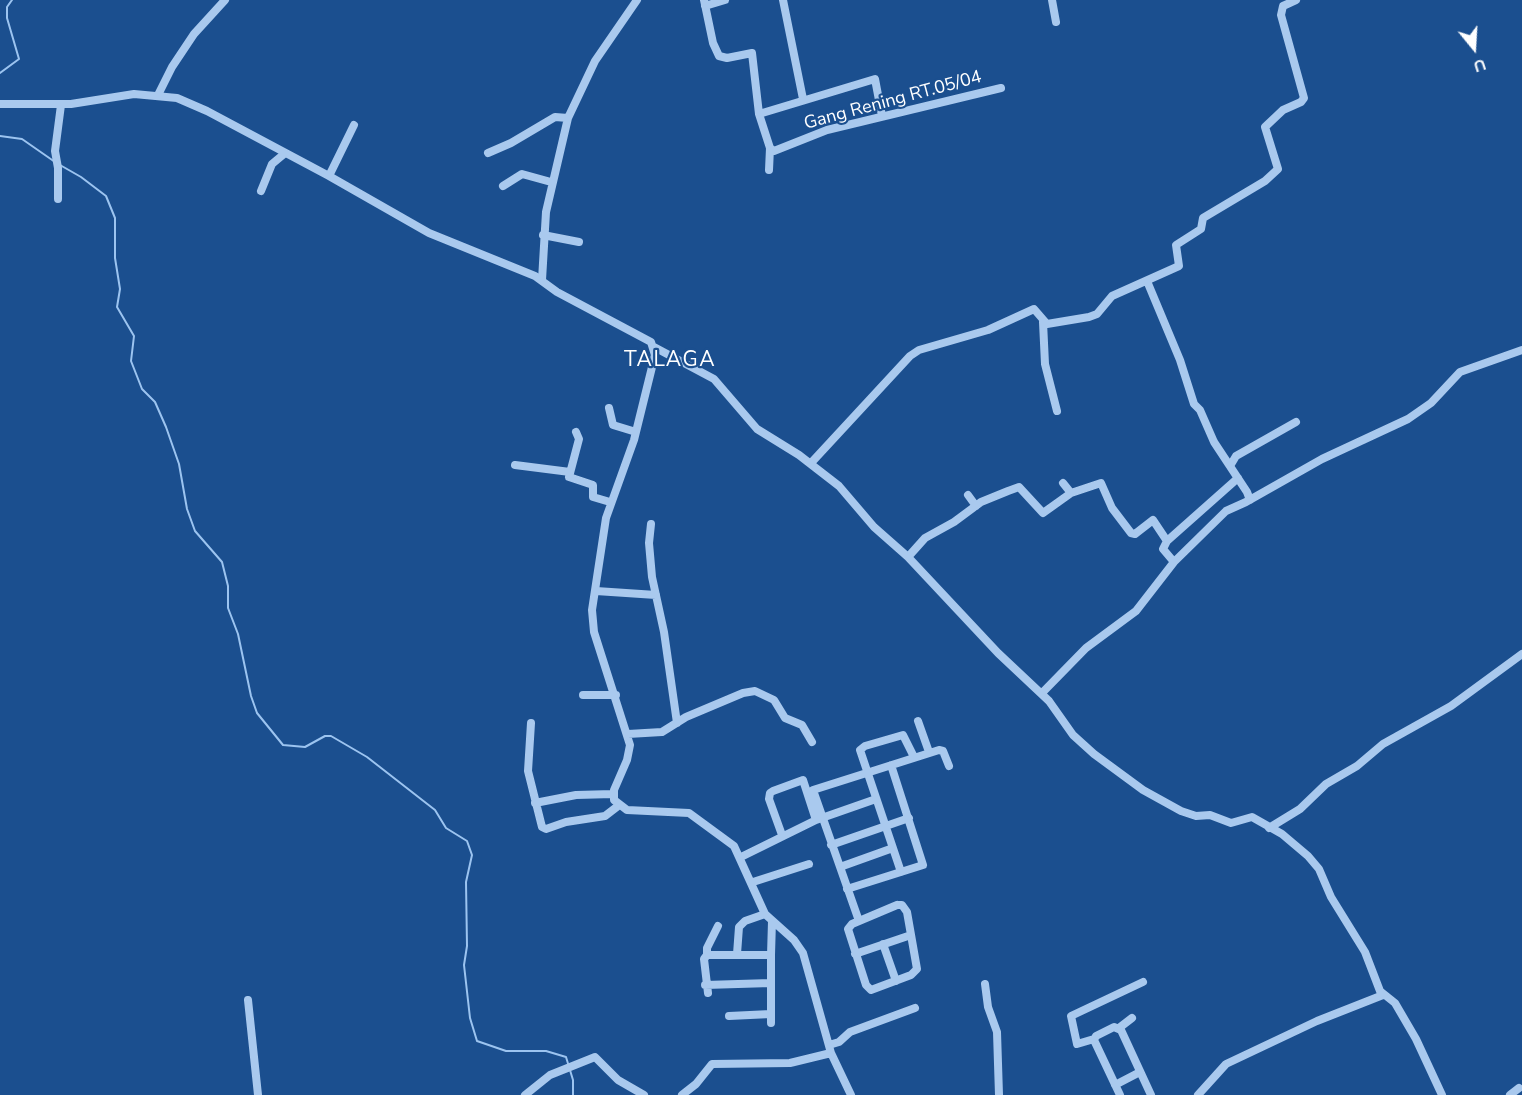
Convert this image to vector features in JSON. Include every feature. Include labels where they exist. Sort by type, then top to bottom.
[{"type":"street","points":[[158,95],[172,67],[195,34],[225,0]]},
{"type":"street","points":[[542,280],[543,235],[551,182],[568,118],[590,70],[637,0]]},
{"type":"street","points":[[725,0],[704,3],[713,44],[719,56],[727,58],[752,53],[759,114],[770,148],[769,170]]},
{"type":"street","points":[[783,0],[803,99]]},
{"type":"street","points":[[1052,0],[1056,22]]},
{"type":"street","points":[[1043,322],[1047,324],[1094,315],[1112,296],[1179,266],[1176,245],[1203,227],[1203,218],[1265,181],[1278,169],[1265,127],[1283,110],[1301,102],[1304,98],[1281,15],[1283,6],[1296,0]]},
{"type":"street","points":[[759,114],[874,79],[882,116]]},
{"type":"street","name":"Gang Rening RT.05/04","points":[[770,148],[775,151],[818,133],[882,116],[961,100],[1001,88]]},
{"type":"street","points":[[0,104],[61,105],[117,96],[158,95],[196,106],[429,233],[488,255],[542,280],[557,292],[649,339],[654,347],[714,379],[757,429],[811,463],[850,497],[879,533],[909,557],[1004,659],[1042,693],[1078,740],[1143,790],[1193,816],[1210,815],[1232,823],[1252,817],[1286,836],[1316,865],[1331,897],[1367,956],[1383,995],[1392,1000],[1404,1018],[1442,1095]]},
{"type":"street","points":[[58,199],[58,168],[55,151],[61,105]]},
{"type":"street","points":[[488,153],[511,143],[555,117],[568,118]]},
{"type":"street","points":[[328,176],[354,125]]},
{"type":"street","points":[[261,191],[273,162],[285,154]]},
{"type":"street","points":[[503,186],[522,174],[551,182]]},
{"type":"street","points":[[543,235],[579,242]]},
{"type":"street","points":[[1148,281],[1180,360],[1194,404],[1200,411],[1214,442],[1250,500]]},
{"type":"street","points":[[811,463],[914,353],[988,330],[1034,309],[1039,311],[1043,322],[1045,364],[1057,411]]},
{"type":"street","points":[[654,347],[636,432],[610,502],[596,591],[593,628],[628,734],[629,754],[613,794],[618,806],[632,811],[689,813],[730,842],[741,857],[765,914],[794,940],[803,954],[830,1049],[851,1095]]},
{"type":"street","points":[[1042,693],[1086,648],[1136,611],[1174,562],[1214,525],[1223,513],[1322,459],[1408,420],[1431,403],[1457,374],[1522,350]]},
{"type":"street","points":[[609,408],[613,425],[636,432]]},
{"type":"street","points":[[1230,466],[1236,456],[1296,422]]},
{"type":"street","points":[[576,432],[579,439],[570,472],[571,479],[593,485],[594,498],[610,502]]},
{"type":"street","points":[[515,465],[570,472]]},
{"type":"street","points":[[1174,562],[1163,549],[1167,541],[1238,478]]},
{"type":"street","points":[[1063,483],[1071,493]]},
{"type":"street","points":[[909,557],[925,538],[954,522],[976,506],[1019,487],[1043,513],[1071,493],[1101,483],[1112,508],[1131,534],[1135,534],[1153,520],[1167,541]]},
{"type":"street","points":[[968,495],[976,506]]},
{"type":"street","points":[[651,524],[649,552],[677,723]]},
{"type":"street","points":[[596,591],[656,595]]},
{"type":"street","points":[[1269,828],[1300,809],[1326,784],[1357,766],[1383,744],[1451,706],[1522,654]]},
{"type":"street","points":[[628,734],[662,732],[743,693],[758,691],[774,700],[787,720],[802,725],[812,742]]},
{"type":"street","points":[[583,695],[616,695]]},
{"type":"street","points":[[918,721],[929,752]]},
{"type":"street","points":[[531,723],[528,771],[539,821],[544,828],[605,816],[618,806]]},
{"type":"street","points":[[901,872],[867,773],[862,748],[900,734],[907,739],[914,758]]},
{"type":"street","points":[[811,790],[929,752],[944,751],[949,766]]},
{"type":"street","points":[[848,889],[920,866],[924,862],[891,765]]},
{"type":"street","points":[[782,835],[769,799],[770,793],[803,780],[811,790],[818,819],[840,867],[858,921]]},
{"type":"street","points":[[535,803],[576,795],[613,794]]},
{"type":"street","points":[[741,857],[818,819],[876,799]]},
{"type":"street","points":[[831,845],[909,818]]},
{"type":"street","points":[[840,867],[893,848]]},
{"type":"street","points":[[753,882],[809,864]]},
{"type":"street","points":[[902,905],[907,912],[917,969],[911,975],[896,981],[868,988],[847,932],[849,926],[858,921],[902,905]]},
{"type":"street","points":[[737,954],[739,927],[745,921],[765,914]]},
{"type":"street","points":[[771,1023],[772,921]]},
{"type":"street","points":[[718,926],[704,959],[707,989],[771,983]]},
{"type":"street","points":[[855,954],[911,935]]},
{"type":"street","points":[[883,944],[896,981]]},
{"type":"street","points":[[707,955],[771,955]]},
{"type":"street","points":[[1132,1018],[1119,1028],[1109,1029],[1094,1040],[1077,1044],[1071,1016],[1143,982]]},
{"type":"street","points":[[985,984],[988,1007],[997,1032],[999,1095]]},
{"type":"street","points":[[1198,1095],[1226,1064],[1317,1021],[1383,995]]},
{"type":"street","points":[[248,1000],[258,1095]]},
{"type":"street","points":[[682,1095],[696,1084],[712,1064],[790,1063],[830,1049],[852,1031],[915,1008]]},
{"type":"street","points":[[729,1016],[771,1014]]},
{"type":"street","points":[[1119,1028],[1151,1095]]},
{"type":"street","points":[[1094,1040],[1120,1095]]},
{"type":"street","points":[[525,1095],[550,1075],[595,1058],[618,1080],[644,1095]]},
{"type":"street","points":[[1115,1085],[1140,1072]]},
{"type":"street","points":[[1510,1095],[1519,1088]]},
{"type":"waterway","points":[[0,73],[19,59],[7,18],[7,7],[12,0]]},
{"type":"waterway","points":[[0,136],[22,139],[55,162]]},
{"type":"waterway","points":[[60,165],[106,196],[115,218],[115,258],[120,289],[117,307],[134,336],[131,361],[142,389],[155,402],[166,427],[179,464],[187,509],[195,531],[222,562],[228,586],[228,608],[238,634],[251,696],[257,713],[283,745],[305,747],[325,736],[331,736],[367,757],[435,810],[446,828],[467,841],[472,855],[466,882],[467,946],[464,965],[470,1018],[477,1041],[506,1051],[546,1051],[566,1057],[573,1080],[573,1095]]},
{"type":"district","name":"TALAGA","points":[[670,361]]}]
